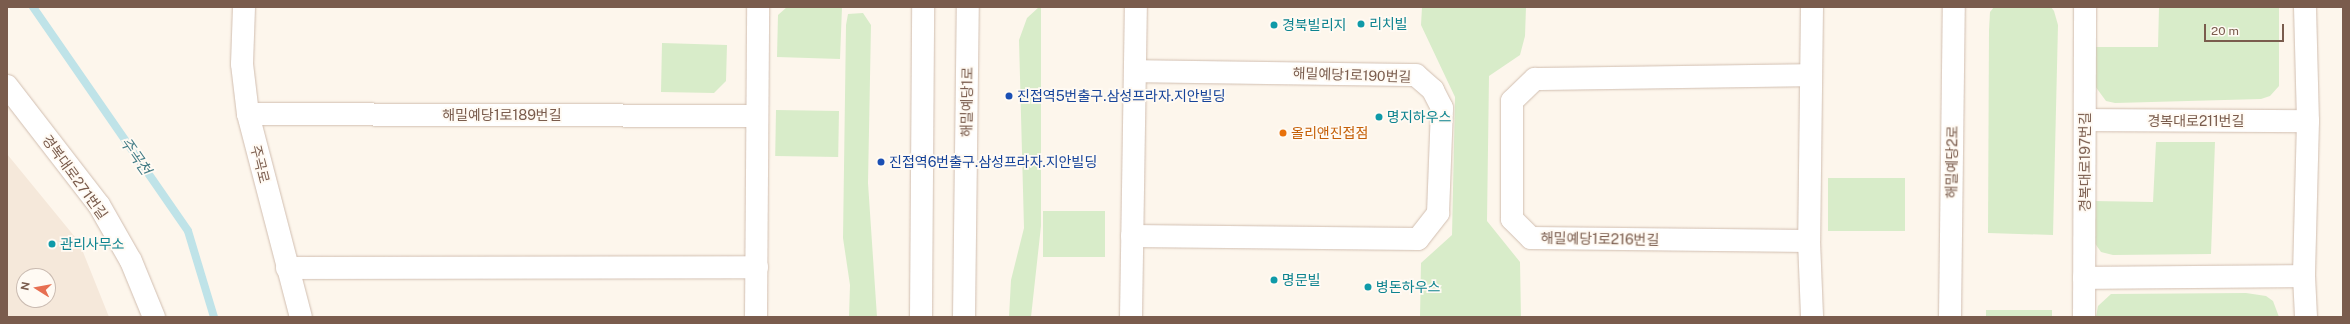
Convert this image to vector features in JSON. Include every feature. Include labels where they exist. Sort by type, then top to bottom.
[{"type":"street","name":"주곡로","points":[[244,7],[242,64],[248,114],[301,317]]},
{"type":"street","points":[[756,317],[758,7]]},
{"type":"street","points":[[921,317],[923,7]]},
{"type":"street","name":"해밀예당1로","points":[[964,317],[968,7]]},
{"type":"street","points":[[1132,317],[1136,7]]},
{"type":"street","points":[[1812,7],[1809,241],[1812,317]]},
{"type":"street","name":"해밀예당2로","points":[[1950,317],[1954,7]]},
{"type":"street","name":"경복대로197번길","points":[[2084,317],[2085,7]]},
{"type":"street","points":[[2305,7],[2308,121],[2304,276],[2306,317]]},
{"type":"street","name":"해밀예당1로190번길","points":[[1132,236],[1418,239],[1438,213],[1442,108],[1433,90],[1416,74],[1135,71]]},
{"type":"street","name":"해밀예당1로216번길","points":[[1809,241],[1531,238],[1512,219],[1512,101],[1534,79],[1811,75]]},
{"type":"street","name":"경복대로271번길","points":[[7,86],[99,206],[131,261],[154,317]]},
{"type":"street","name":"해밀예당1로189번길","points":[[248,114],[757,116]]},
{"type":"street","name":"경복대로211번길","points":[[2085,120],[2308,121]]},
{"type":"street","points":[[287,268],[757,266]]},
{"type":"street","points":[[2084,278],[2304,276]]},
{"type":"shaded area","points":[[7,154],[79,242],[109,317],[7,317]]},
{"type":"green space","points":[[787,7],[842,7],[840,59],[777,57],[778,15]]},
{"type":"green space","points":[[1039,7],[1041,7],[1041,226],[1031,317],[1009,317],[1011,280],[1024,228],[1019,40],[1027,18]]},
{"type":"green space","points":[[1422,7],[1526,7],[1525,36],[1520,55],[1489,76],[1487,221],[1520,262],[1521,317],[1420,317],[1421,263],[1452,235],[1455,97],[1421,25]]},
{"type":"green space","points":[[1994,7],[2051,7],[2054,11],[2058,25],[2053,235],[1988,233],[1989,30],[1990,12]]},
{"type":"green space","points":[[2159,7],[2279,7],[2279,86],[2270,96],[2261,99],[2115,103],[2106,101],[2095,86],[2096,47],[2158,47]]},
{"type":"green space","points":[[863,13],[871,25],[868,183],[877,317],[849,317],[850,285],[843,238],[846,25],[848,14]]},
{"type":"green space","points":[[662,43],[727,45],[726,81],[714,93],[661,92]]},
{"type":"green space","points":[[776,110],[839,111],[838,157],[775,156]]},
{"type":"green space","points":[[2156,142],[2215,142],[2211,254],[2113,255],[2101,252],[2094,242],[2093,201],[2153,202]]},
{"type":"green space","points":[[1828,178],[1905,178],[1905,231],[1828,231]]},
{"type":"green space","points":[[1043,211],[1105,211],[1105,257],[1043,257]]},
{"type":"green space","points":[[2246,293],[2266,296],[2273,301],[2279,317],[2096,317],[2098,306],[2111,294]]},
{"type":"green space","points":[[1986,310],[2052,310],[2052,317],[1986,317]]},
{"type":"waterway","name":"주곡천","points":[[33,7],[188,231],[214,317]]},
{"type":"place","name":"리치빌","points":[[1361,24]]},
{"type":"place","name":"경북빌리지","points":[[1274,25]]},
{"type":"place","name":"진접역5번출구.삼성프라자.지안빌딩","points":[[1009,96]]},
{"type":"place","name":"명지하우스","points":[[1379,117]]},
{"type":"place","name":"올리앤진접점","points":[[1283,133]]},
{"type":"place","name":"진접역6번출구.삼성프라자.지안빌딩","points":[[881,162]]},
{"type":"place","name":"관리사무소","points":[[52,244]]},
{"type":"place","name":"명문빌","points":[[1274,280]]},
{"type":"place","name":"병돈하우스","points":[[1368,287]]}]
